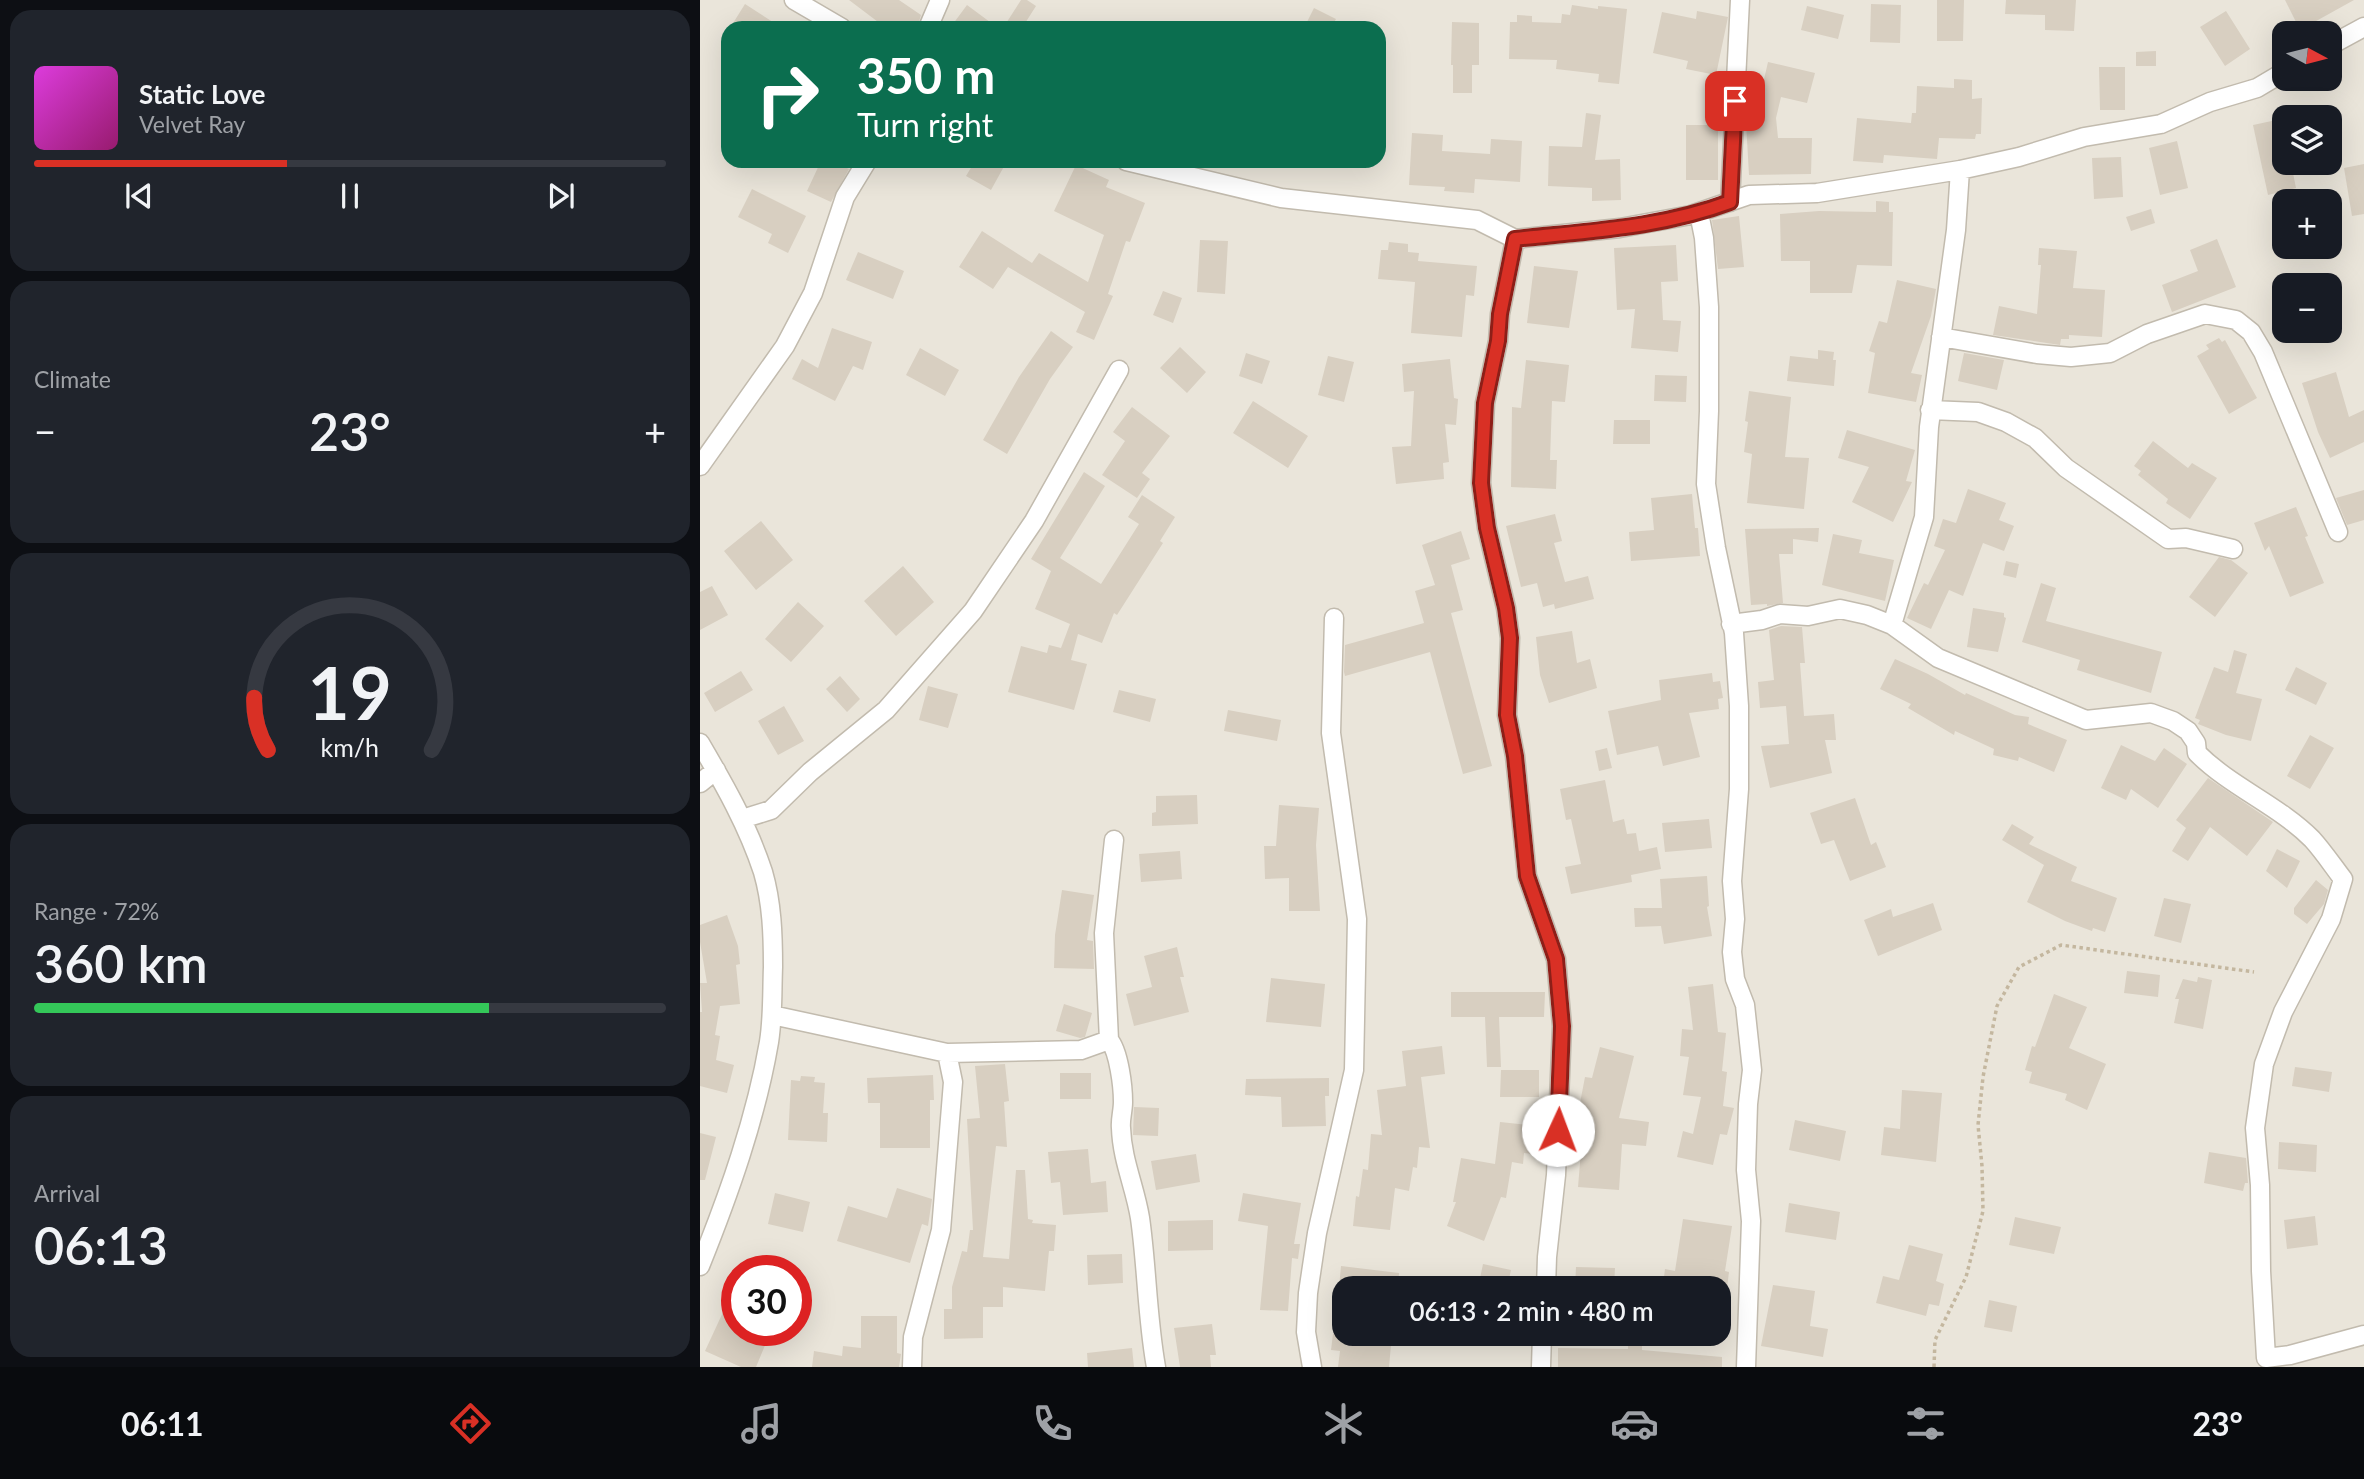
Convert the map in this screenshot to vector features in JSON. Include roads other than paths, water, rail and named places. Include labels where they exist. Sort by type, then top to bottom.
[{"type":"street","points":[[794,0],[830,21]]},
{"type":"street","points":[[931,21],[940,0]]},
{"type":"street","points":[[1730,202],[1740,0]]},
{"type":"street","points":[[2342,39],[2364,26]]},
{"type":"street","points":[[1155,168],[1281,198],[1477,220],[1515,239],[1620,228],[1699,213],[1749,195],[1817,193],[1960,170],[2019,157],[2084,137],[2161,124],[2210,102],[2257,88],[2272,79]]},
{"type":"street","points":[[700,466],[785,346],[813,293],[845,198],[863,168]]},
{"type":"street","points":[[1892,625],[1924,517],[1930,410],[1956,230],[1960,170]]},
{"type":"street","points":[[1699,213],[1704,238],[1709,307],[1710,411],[1706,484],[1734,634],[1739,706],[1739,789],[1732,881],[1735,919],[1732,952],[1735,979],[1745,1005],[1752,1070],[1747,1118],[1746,1170],[1751,1221],[1746,1367]]},
{"type":"street","points":[[1515,239],[1485,403],[1481,483],[1487,528],[1506,608],[1510,638],[1507,715],[1515,756],[1527,876],[1556,959],[1561,1012],[1556,1175],[1546,1276]]},
{"type":"street","points":[[1941,337],[2025,353],[2071,357],[2110,352],[2147,334],[2205,314],[2236,320],[2251,332],[2263,352],[2338,532]]},
{"type":"street","points":[[742,819],[771,810],[810,772],[886,710],[972,611],[1034,521],[1119,370]]},
{"type":"street","points":[[1930,410],[1978,412],[2007,422],[2035,438],[2066,468],[2168,539],[2186,538],[2233,549]]},
{"type":"street","points":[[1731,624],[1762,620],[1780,614],[1808,615],[1840,609],[1867,615],[1892,625],[1938,659],[2086,720],[2151,713],[2173,721],[2188,731],[2196,743],[2197,753],[2209,766],[2282,815],[2313,840],[2343,878],[2331,919],[2283,1012],[2264,1064],[2255,1128],[2260,1185],[2266,1358],[2364,1335]]},
{"type":"street","points":[[1312,1367],[1306,1332],[1308,1293],[1317,1233],[1354,1070],[1357,919],[1331,733],[1334,618]]},
{"type":"street","points":[[700,743],[742,819],[763,873],[774,927],[769,1042],[735,1171],[700,1266]]},
{"type":"street","points":[[700,783],[716,770]]},
{"type":"street","points":[[1114,840],[1104,933],[1110,1040],[1118,1055],[1126,1170],[1138,1205],[1148,1277],[1148,1315],[1156,1367]]},
{"type":"street","points":[[772,1015],[947,1053],[1081,1050],[1110,1040]]},
{"type":"street","points":[[912,1367],[913,1337],[942,1218],[953,1082],[947,1053]]},
{"type":"street","points":[[1541,1367],[1542,1346]]}]
